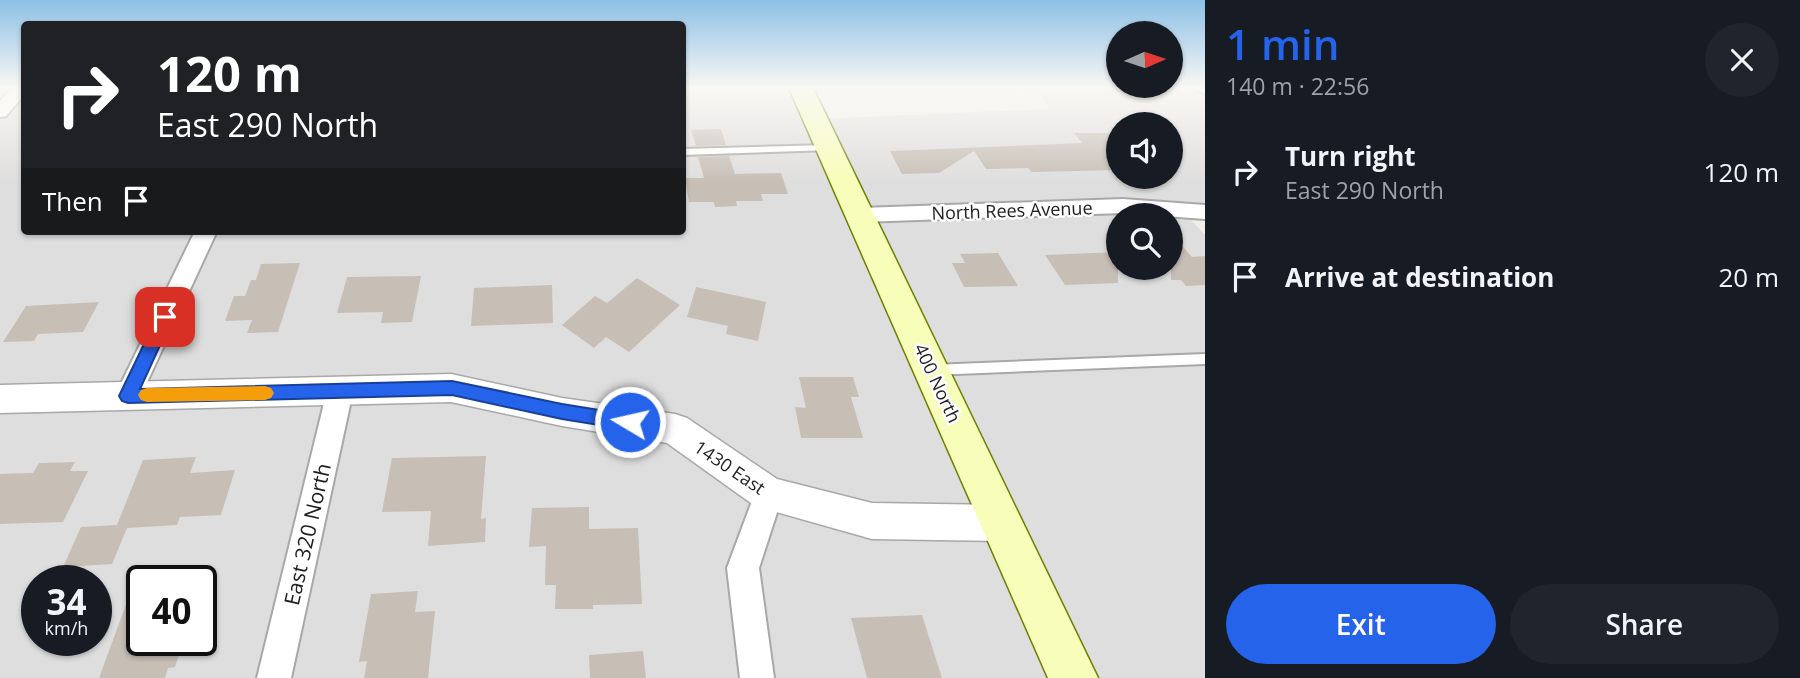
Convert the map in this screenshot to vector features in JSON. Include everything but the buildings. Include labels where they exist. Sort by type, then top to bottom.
[{"type":"main road","name":"400 North","points":[[817,120],[1073,678]]},
{"type":"street","name":"North Rees Avenue","points":[[861,215],[1123,206],[1205,212]]},
{"type":"street","points":[[128,396],[204,235]]},
{"type":"street","name":"1430 East","points":[[0,399],[452,388],[562,412],[675,429],[768,494],[872,521],[1001,523]]},
{"type":"street","name":"East 320 North","points":[[274,678],[340,391]]},
{"type":"street","points":[[757,678],[743,568],[768,494]]},
{"type":"lane","points":[[686,152],[830,148]]},
{"type":"lane","points":[[932,370],[1205,359]]},
{"type":"shaded area","points":[[0,120],[21,120],[21,235],[686,235],[686,120],[1106,120],[1106,189],[1183,189],[1183,120],[1205,120],[1205,212],[1183,211],[1205,235],[1205,678],[0,678]]},
{"type":"slow traffic","points":[[147,395],[265,393]]},
{"type":"route","points":[[165,317],[128,396],[452,388],[562,412],[630,422]]}]
